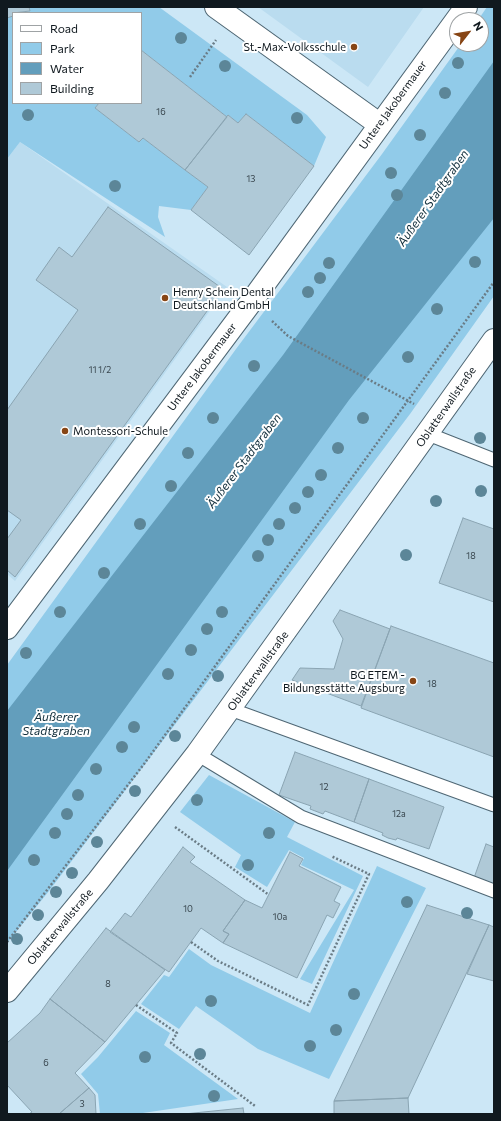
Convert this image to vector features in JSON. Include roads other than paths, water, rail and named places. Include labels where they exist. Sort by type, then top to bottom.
[{"type":"street","name":"Untere Jakobermauer","points":[[7,628],[251,302],[379,124],[466,7]]},
{"type":"street","points":[[224,13],[379,124]]},
{"type":"street","name":"Oblatterwallstraße","points":[[7,991],[98,881],[197,754],[494,340]]},
{"type":"lane","points":[[428,434],[494,460]]},
{"type":"lane","points":[[230,709],[494,805]]},
{"type":"lane","points":[[197,754],[301,817],[494,891]]},
{"type":"water","name":"Äußerer Stadtgraben","points":[[494,61],[494,218],[349,400],[7,871],[7,711],[283,355]]},
{"type":"place","name":"St.-Max-Volksschule","points":[[354,47]]},
{"type":"place","name":"Henry Schein Dental Deutschland GmbH","points":[[165,298]]},
{"type":"place","name":"Montessori-Schule","points":[[65,431]]},
{"type":"place","name":"BG ETEM - Bildungsstätte Augsburg","points":[[413,681]]}]
